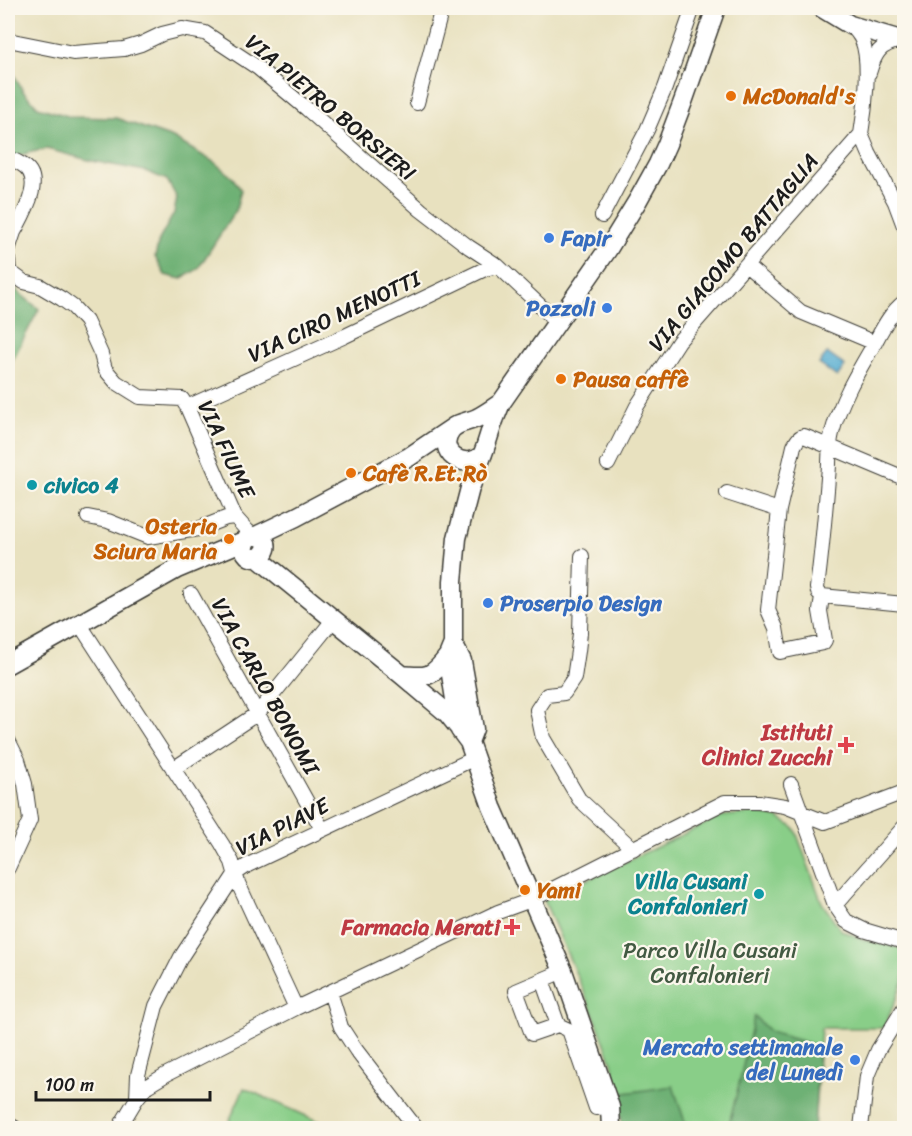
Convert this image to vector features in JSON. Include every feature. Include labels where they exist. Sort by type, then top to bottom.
[{"type":"main road","points":[[822,8],[850,25],[904,37]]},
{"type":"main road","points":[[838,8],[904,37]]},
{"type":"main road","points":[[611,1128],[610,1107],[563,971],[492,807],[468,743],[450,650],[457,538],[470,488],[501,403],[613,241],[658,164],[717,11]]},
{"type":"main road","points":[[8,664],[177,569],[209,556],[257,546],[296,517],[409,457],[460,424],[479,417],[501,403]]},
{"type":"main road","points":[[470,488],[458,460],[451,454],[447,436],[460,424],[472,423],[482,430],[485,448]]},
{"type":"main road","points":[[409,457],[440,455],[473,461],[485,448]]},
{"type":"main road","points":[[257,546],[279,575],[447,713],[468,743]]},
{"type":"main road","points":[[402,675],[427,676],[435,672],[450,650]]},
{"type":"street","points":[[417,103],[442,8]]},
{"type":"street","points":[[602,216],[647,130],[665,88],[693,8]]},
{"type":"street","points":[[850,25],[857,32],[864,47],[866,84],[861,134],[895,202],[904,226]]},
{"type":"street","name":"VIA PIETRO BORSIERI","points":[[8,40],[73,53],[124,49],[182,28],[205,33],[258,68],[421,210],[498,266],[557,324]]},
{"type":"street","points":[[866,84],[872,63],[880,50],[904,37]]},
{"type":"street","name":"VIA GIACOMO BATTAGLIA","points":[[608,464],[638,406],[679,341],[861,134]]},
{"type":"street","points":[[8,159],[26,166],[33,177],[32,193],[8,250]]},
{"type":"street","name":"VIA FIUME","points":[[8,259],[9,271],[24,282],[40,286],[62,299],[86,321],[101,354],[105,369],[116,382],[140,397],[182,399],[188,407],[235,517],[257,546]]},
{"type":"street","points":[[746,265],[801,312],[875,343]]},
{"type":"street","name":"VIA CIRO MENOTTI","points":[[188,407],[485,269],[498,266]]},
{"type":"street","points":[[904,302],[888,319],[837,415],[829,447],[828,483],[817,588],[822,596],[904,604]]},
{"type":"street","points":[[822,596],[820,611],[825,640],[823,643],[780,652],[776,628],[768,610],[779,510],[797,439],[804,436],[904,477]]},
{"type":"street","points":[[727,493],[779,510]]},
{"type":"street","points":[[88,517],[108,521],[148,537],[198,529],[226,518],[235,517]]},
{"type":"street","points":[[582,556],[580,633],[574,678],[564,693],[547,695],[537,710],[543,738],[579,799],[633,849]]},
{"type":"street","name":"VIA CARLO BONOMI","points":[[191,594],[322,829]]},
{"type":"street","points":[[173,769],[258,713],[334,619]]},
{"type":"street","points":[[79,623],[222,844],[296,1008]]},
{"type":"street","points":[[8,740],[18,759],[25,784],[30,820],[8,868]]},
{"type":"street","name":"VIA PIAVE","points":[[137,1098],[138,1075],[156,1006],[181,957],[236,873],[322,829],[468,743]]},
{"type":"street","points":[[791,784],[835,905],[846,921],[864,930],[904,942]]},
{"type":"street","points":[[119,1128],[147,1086],[167,1074],[296,1008],[498,912],[531,900],[725,802],[759,802],[785,806],[825,822],[904,792]]},
{"type":"street","points":[[835,905],[904,827]]},
{"type":"street","points":[[563,971],[516,991],[532,1034],[563,1028]]},
{"type":"street","points":[[542,980],[596,1108],[610,1107]]},
{"type":"street","points":[[330,992],[341,1027],[416,1128]]},
{"type":"street","points":[[861,1128],[867,1076],[878,1050],[904,1008]]},
{"type":"street","points":[[8,1124],[15,1128]]},
{"type":"green space","points":[[8,68],[23,91],[38,107],[71,117],[116,118],[173,138],[214,162],[233,178],[241,190],[236,210],[198,269],[181,279],[165,275],[155,257],[159,240],[174,213],[177,198],[167,180],[145,171],[92,161],[47,149],[8,159]]},
{"type":"green space","points":[[8,277],[18,292],[39,309],[8,369]]},
{"type":"green space","name":"Parco Villa Cusani Confalonieri","points":[[753,813],[778,817],[795,829],[822,903],[841,930],[861,939],[904,949],[904,980],[884,1028],[821,1028],[814,1128],[623,1128],[612,1063],[544,900],[722,816]]},
{"type":"green space","points":[[754,1016],[770,1032],[819,1046],[814,1128],[728,1128]]},
{"type":"green space","points":[[673,1086],[687,1128],[622,1128],[618,1094]]},
{"type":"green space","points":[[244,1088],[333,1128],[226,1128]]},
{"type":"water","points":[[827,353],[845,366],[837,377],[819,364]]},
{"type":"place","name":"McDonald's","points":[[731,96]]},
{"type":"place","name":"Fapir","points":[[549,238]]},
{"type":"place","name":"Pozzoli","points":[[607,308]]},
{"type":"place","name":"Pausa caffè","points":[[561,379]]},
{"type":"place","name":"Cafè R.Et.Rò","points":[[351,473]]},
{"type":"place","name":"civico 4","points":[[32,485]]},
{"type":"place","name":"Osteria Sciura Maria","points":[[229,539]]},
{"type":"place","name":"Proserpio Design","points":[[488,603]]},
{"type":"place","name":"Istituti Clinici Zucchi","points":[[846,745]]},
{"type":"place","name":"Yami","points":[[525,890]]},
{"type":"place","name":"Villa Cusani Confalonieri","points":[[759,894]]},
{"type":"place","name":"Farmacia Merati","points":[[512,927]]},
{"type":"place","name":"Mercato settimanale del Lunedì","points":[[855,1060]]}]
